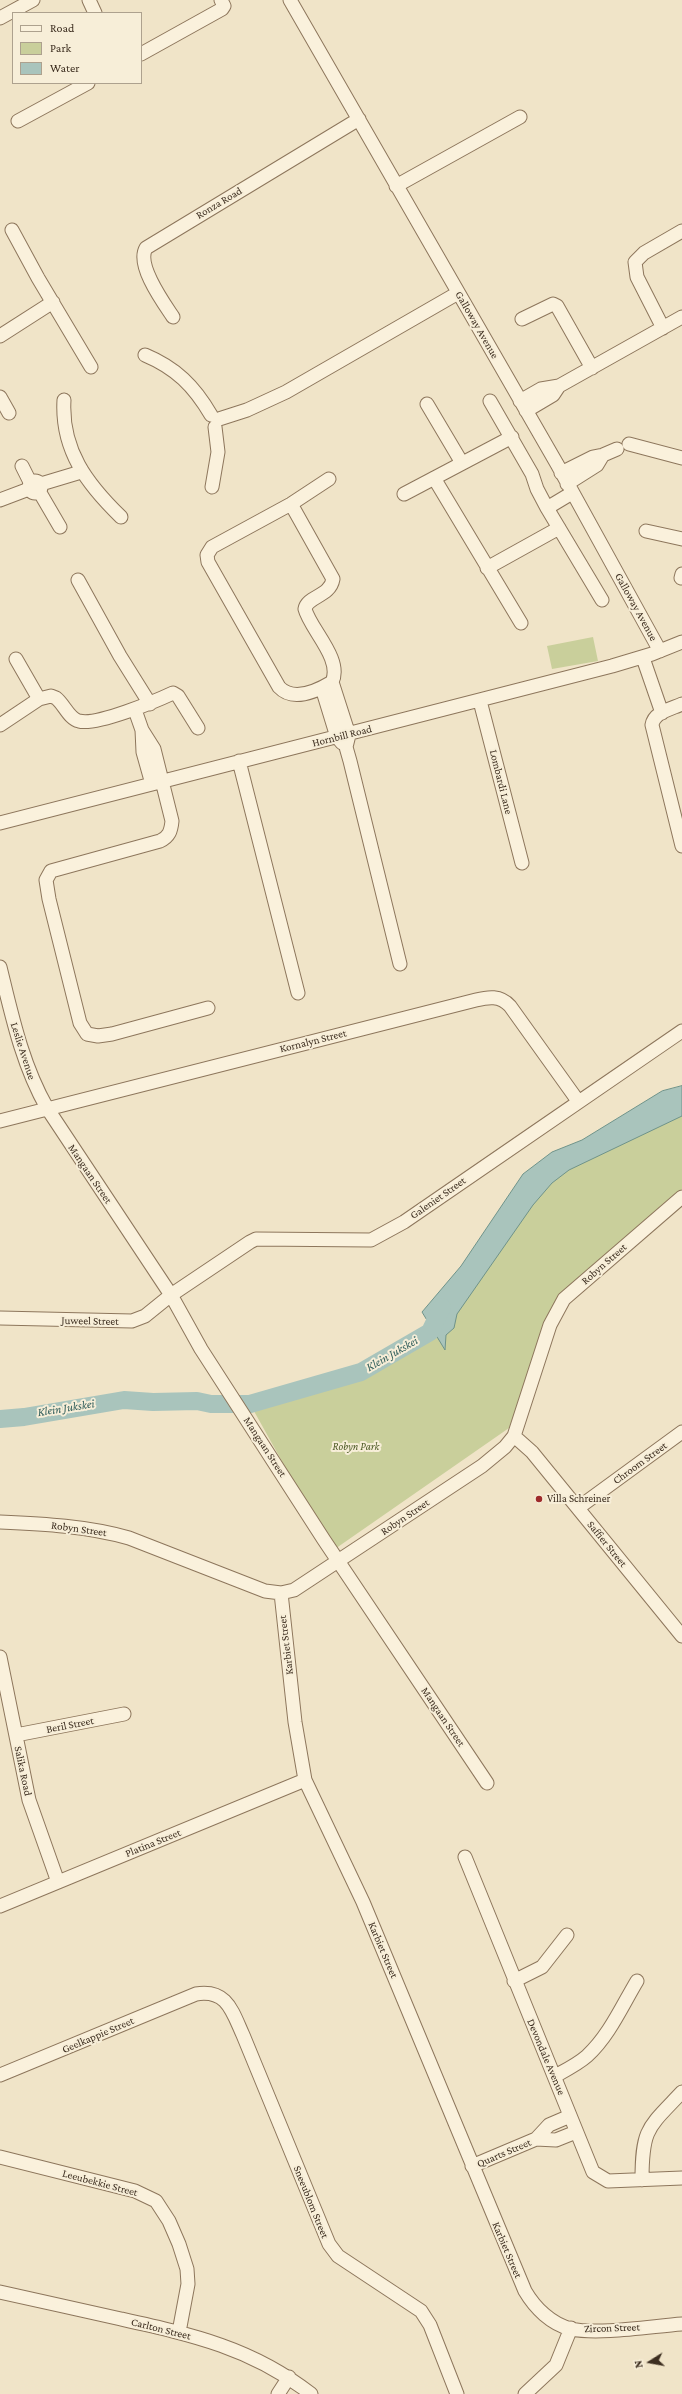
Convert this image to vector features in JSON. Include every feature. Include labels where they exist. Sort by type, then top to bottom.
[{"type":"street","points":[[0,18],[33,0]]},
{"type":"street","points":[[89,0],[95,12]]},
{"type":"street","points":[[142,53],[222,9],[224,6],[221,0]]},
{"type":"street","name":"Galloway Avenue","points":[[290,0],[567,483],[660,651]]},
{"type":"street","points":[[18,121],[86,84]]},
{"type":"street","points":[[396,186],[520,117]]},
{"type":"street","name":"Ronza Road","points":[[173,317],[144,266],[143,255],[146,248],[359,120]]},
{"type":"street","points":[[12,230],[52,302],[91,367]]},
{"type":"street","points":[[663,328],[637,277],[635,262],[644,253],[682,231]]},
{"type":"street","points":[[215,420],[247,410],[286,392],[458,293]]},
{"type":"street","points":[[0,336],[52,302]]},
{"type":"street","points":[[522,319],[549,304],[557,306],[592,368]]},
{"type":"street","points":[[523,406],[541,389],[559,386],[682,317]]},
{"type":"street","points":[[145,355],[172,368],[188,382],[198,393],[215,420],[218,452],[212,487]]},
{"type":"street","points":[[0,396],[9,413]]},
{"type":"street","points":[[64,400],[66,434],[81,472],[99,495],[121,517]]},
{"type":"street","points":[[490,401],[532,474],[537,489],[547,508],[602,600]]},
{"type":"street","points":[[428,404],[462,463]]},
{"type":"street","points":[[404,494],[512,437]]},
{"type":"street","points":[[547,508],[567,483],[592,457],[603,456],[623,447],[682,458]]},
{"type":"street","points":[[22,466],[60,528]]},
{"type":"street","points":[[0,500],[81,472]]},
{"type":"street","points":[[434,478],[521,623]]},
{"type":"street","points":[[327,685],[293,695],[285,693],[279,687],[207,558],[212,547],[291,504],[329,480]]},
{"type":"street","points":[[291,504],[332,579],[327,591],[307,603],[305,609],[328,651],[334,670],[327,685],[344,740],[400,964]]},
{"type":"street","points":[[487,568],[559,528]]},
{"type":"street","points":[[646,531],[682,539]]},
{"type":"street","points":[[78,580],[120,656],[150,704]]},
{"type":"street","name":"Hornbill Road","points":[[0,823],[240,761],[344,740],[480,701],[643,658],[682,642]]},
{"type":"street","points":[[643,658],[662,713]]},
{"type":"street","points":[[16,659],[39,699]]},
{"type":"street","points":[[0,725],[39,699],[51,696],[56,698],[75,720],[80,722],[136,710],[176,693],[198,728]]},
{"type":"street","name":"Lombardi Lane","points":[[480,701],[522,864]]},
{"type":"street","points":[[682,704],[662,713],[652,721],[653,732],[682,846]]},
{"type":"street","points":[[136,710],[142,730],[154,749],[157,782],[172,821],[171,831],[166,838],[56,869],[47,877],[48,892],[80,1023],[88,1034],[98,1036],[112,1034],[208,1008]]},
{"type":"street","points":[[240,761],[298,993]]},
{"type":"street","name":"Leslie Avenue","points":[[0,968],[25,1060],[36,1089],[47,1108]]},
{"type":"street","name":"Kornalyn Street","points":[[0,1121],[476,1000],[494,997],[503,1000],[510,1006],[578,1101]]},
{"type":"street","name":"Galeniet Street","points":[[171,1295],[256,1239],[354,1241],[378,1238],[398,1226],[682,1031]]},
{"type":"street","name":"Mangaan Street","points":[[47,1108],[171,1295],[201,1348],[339,1563],[487,1783]]},
{"type":"street","name":"Robyn Street","points":[[0,1522],[78,1527],[115,1534],[258,1588],[281,1593],[294,1590],[339,1563],[482,1466],[505,1447],[514,1436],[550,1325],[564,1299],[682,1197]]},
{"type":"street","name":"Juweel Street","points":[[0,1318],[132,1321],[145,1316],[171,1295]]},
{"type":"street","name":"Chroom Street","points":[[578,1508],[682,1432]]},
{"type":"street","name":"Saffier Street","points":[[514,1436],[532,1452],[578,1508],[677,1621],[682,1636]]},
{"type":"street","name":"Karbiet Street","points":[[281,1593],[297,1734],[306,1780],[360,1895],[528,2297]]},
{"type":"street","name":"Salika Road","points":[[0,1657],[34,1816],[58,1882]]},
{"type":"street","name":"Beril Street","points":[[16,1735],[124,1714]]},
{"type":"street","name":"Platina Street","points":[[0,1906],[306,1780]]},
{"type":"street","name":"Devondale Avenue","points":[[464,1857],[514,1981],[555,2076],[589,2164],[597,2176],[608,2181],[682,2178]]},
{"type":"street","points":[[514,1981],[542,1967],[566,1935]]},
{"type":"street","points":[[555,2076],[580,2062],[595,2047],[605,2034],[637,1981]]},
{"type":"street","name":"Geelkappie Street","points":[[0,2075],[196,1994]]},
{"type":"street","name":"Sneeublom Street","points":[[196,1994],[216,1994],[227,2002],[233,2012],[332,2249],[347,2262],[420,2311],[430,2325],[458,2394]]},
{"type":"street","points":[[642,2180],[642,2152],[646,2133],[682,2092]]},
{"type":"street","name":"Quarts Street","points":[[472,2166],[536,2139],[549,2125],[570,2116]]},
{"type":"street","name":"Quarts Street","points":[[536,2139],[556,2140],[576,2132]]},
{"type":"street","name":"Leeubekkie Street","points":[[0,2157],[135,2191],[156,2202],[169,2221],[180,2244],[187,2269],[188,2284],[179,2332]]},
{"type":"street","name":"Carlton Street","points":[[0,2292],[179,2332],[238,2350],[289,2377],[311,2394]]},
{"type":"street","name":"Zircon Street","points":[[528,2297],[550,2319],[571,2328],[600,2330],[682,2324]]},
{"type":"street","points":[[525,2394],[556,2365],[571,2328]]},
{"type":"street","points":[[278,2394],[289,2377]]},
{"type":"green space","points":[[593,637],[598,661],[552,669],[547,646]]},
{"type":"green space","name":"Robyn Park","points":[[682,1095],[682,1189],[558,1296],[509,1428],[332,1551],[250,1404],[361,1372],[430,1332],[444,1302],[536,1178]]},
{"type":"water","points":[[682,1086],[682,1116],[569,1170],[552,1183],[533,1205],[457,1314],[454,1328],[446,1335],[445,1350],[422,1312],[461,1266],[523,1174],[552,1152],[582,1140],[662,1091]]},
{"type":"waterway","name":"Klein Jukskei","points":[[0,1419],[24,1417],[124,1400],[153,1402],[197,1401],[211,1404],[250,1404],[361,1372],[430,1332],[442,1307]]},
{"type":"place","name":"Villa Schreiner","points":[[539,1499]]}]
